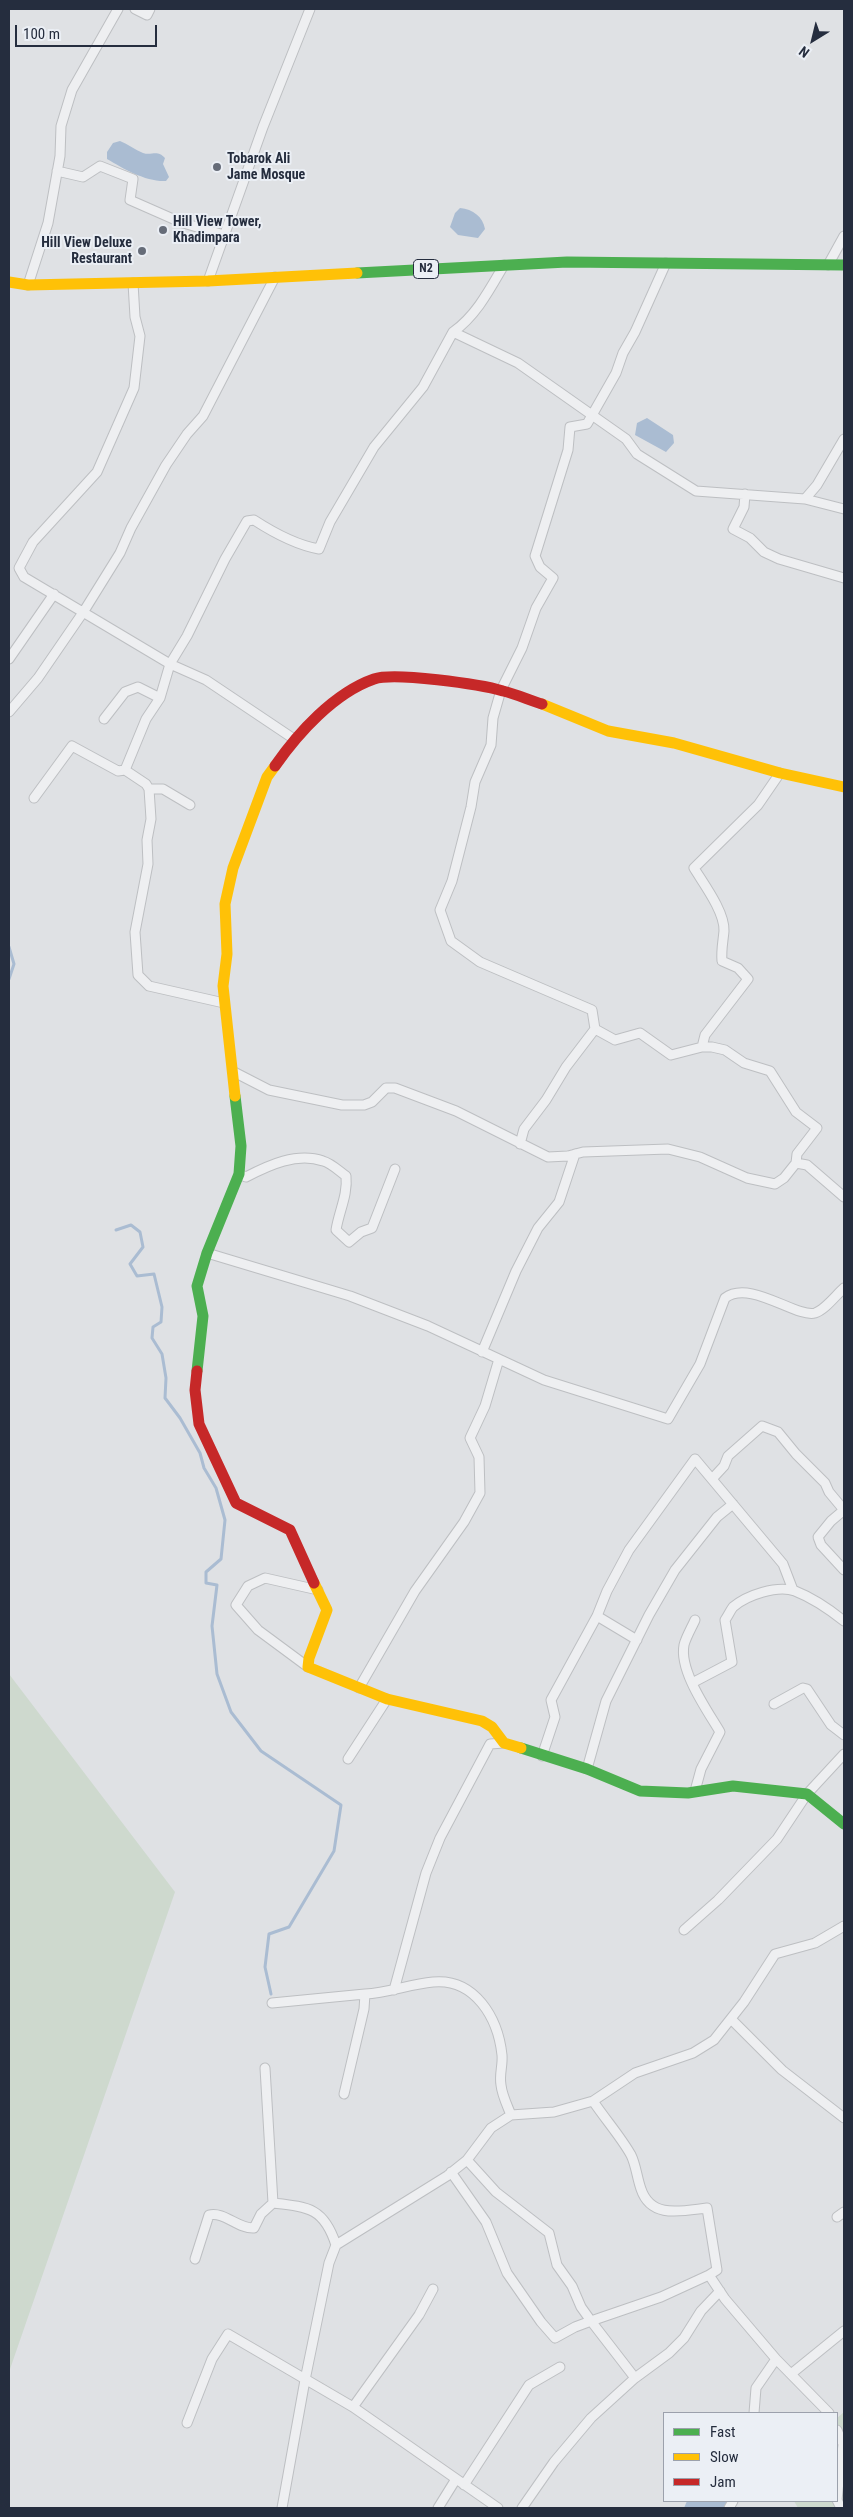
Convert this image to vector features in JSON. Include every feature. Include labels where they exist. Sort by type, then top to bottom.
[{"type":"main road","name":"N2","points":[[9,282],[28,285],[208,281],[567,262],[844,265]]},
{"type":"main road","points":[[844,787],[780,773],[674,743],[608,732],[573,715],[501,690],[416,677],[376,678],[360,685],[321,713],[294,739],[267,777],[233,868],[225,904],[227,954],[223,973],[224,1003],[234,1072],[241,1146],[239,1174],[207,1253],[197,1286],[203,1316],[195,1390],[199,1424],[236,1502],[290,1530],[327,1610],[309,1658],[308,1668],[387,1699],[482,1721],[492,1727],[504,1743],[587,1769],[640,1791],[695,1791],[733,1786],[807,1794],[844,1824]]},
{"type":"street","points":[[28,285],[48,223],[57,171],[61,126],[72,90],[118,9]]},
{"type":"street","points":[[135,9],[146,15],[150,9]]},
{"type":"street","points":[[208,281],[263,127],[310,9]]},
{"type":"street","points":[[57,171],[83,177],[100,166],[133,179],[130,200],[180,222],[224,235]]},
{"type":"street","points":[[828,265],[844,236]]},
{"type":"street","points":[[520,1144],[524,1129],[546,1100],[566,1067],[595,1029],[592,1010],[480,962],[451,941],[440,910],[452,881],[471,807],[475,782],[491,745],[493,718],[501,690],[522,648],[536,608],[553,578],[540,566],[535,556],[568,450],[570,427],[587,424],[616,373],[623,353],[666,263]]},
{"type":"street","points":[[125,770],[146,719],[160,698],[170,664],[187,636],[246,521],[254,520],[272,532],[308,547],[319,549],[330,522],[374,448],[423,387],[453,332],[461,326],[485,298],[504,265]]},
{"type":"street","points":[[9,712],[38,678],[84,611],[120,553],[131,528],[166,465],[187,434],[203,416],[275,277]]},
{"type":"street","points":[[133,283],[134,317],[140,336],[134,388],[98,472],[33,542],[19,568],[24,577],[84,611],[170,664],[206,680],[294,739]]},
{"type":"street","points":[[453,332],[518,363],[626,439],[637,454],[696,491],[804,500],[844,510]]},
{"type":"street","points":[[804,500],[817,485],[844,439]]},
{"type":"street","points":[[745,494],[744,508],[733,529],[750,538],[764,552],[779,559],[844,578]]},
{"type":"street","points":[[9,659],[54,594]]},
{"type":"street","points":[[104,719],[125,692],[138,687],[160,698]]},
{"type":"street","points":[[34,798],[72,746],[118,771],[125,770],[146,784],[149,789],[151,819],[147,840],[148,864],[134,932],[138,975],[149,986],[224,1003]]},
{"type":"street","points":[[702,1047],[704,1035],[748,979],[738,968],[722,961],[721,946],[724,929],[714,901],[694,868],[758,805],[780,773]]},
{"type":"street","points":[[149,789],[163,789],[190,805]]},
{"type":"street","points":[[234,1072],[269,1090],[342,1105],[364,1105],[372,1102],[386,1088],[395,1088],[456,1111],[548,1157],[583,1152],[668,1149],[700,1157],[747,1178],[775,1184],[784,1178],[796,1162],[797,1154],[817,1128],[796,1112],[770,1071],[744,1063],[725,1050],[702,1047],[671,1055],[640,1033],[615,1040],[595,1029]]},
{"type":"street","points":[[482,1352],[516,1271],[538,1228],[559,1202],[575,1154]]},
{"type":"street","points":[[239,1174],[246,1177],[285,1159],[322,1160],[333,1166],[346,1176],[347,1191],[338,1214],[336,1230],[349,1242],[361,1232],[372,1228],[395,1169]]},
{"type":"street","points":[[796,1162],[808,1165],[844,1197]]},
{"type":"street","points":[[207,1253],[350,1296],[428,1326],[544,1380],[668,1419],[672,1417],[700,1364],[725,1298],[730,1295],[765,1297],[810,1313],[820,1310],[844,1288]]},
{"type":"street","points":[[359,1688],[415,1591],[464,1522],[480,1493],[480,1457],[470,1438],[485,1406],[499,1359]]},
{"type":"street","points":[[712,1479],[724,1466],[728,1456],[762,1426],[778,1432],[796,1454],[825,1483],[829,1492],[844,1509],[818,1537],[821,1545],[844,1570]]},
{"type":"street","points":[[542,1756],[555,1717],[551,1700],[597,1616],[607,1591],[629,1550],[695,1459],[783,1564],[793,1590]]},
{"type":"street","points":[[587,1769],[606,1701],[675,1570],[717,1517],[733,1504]]},
{"type":"street","points":[[308,1668],[258,1630],[236,1605],[248,1586],[265,1578],[318,1590]]},
{"type":"street","points":[[694,1682],[732,1662],[725,1620],[733,1608],[746,1599],[766,1591],[793,1590],[820,1603],[844,1621]]},
{"type":"street","points":[[597,1616],[637,1640]]},
{"type":"street","points":[[695,1620],[684,1645],[685,1664],[697,1693],[720,1732],[701,1769],[695,1791]]},
{"type":"street","points":[[774,1704],[803,1688],[807,1689],[831,1725],[844,1735]]},
{"type":"street","points":[[348,1759],[387,1699]]},
{"type":"street","points":[[394,1990],[426,1873],[440,1838],[490,1744],[504,1743]]},
{"type":"street","points":[[684,1930],[718,1900],[776,1839],[807,1794],[844,1754]]},
{"type":"street","points":[[282,2508],[305,2380],[329,2263],[336,2245],[451,2172],[467,2160],[490,2128],[511,2115],[554,2112],[593,2101],[635,2073],[693,2053],[714,2040],[774,1954],[815,1943],[844,1926]]},
{"type":"street","points":[[272,2003],[365,1994],[433,1982],[448,1982],[466,1988],[482,2001],[497,2030],[502,2056],[501,2088],[511,2115]]},
{"type":"street","points":[[344,2094],[364,2009],[365,1994]]},
{"type":"street","points":[[730,2019],[782,2070],[844,2118]]},
{"type":"street","points":[[265,2068],[274,2203]]},
{"type":"street","points":[[451,2172],[486,2222],[507,2273],[541,2322],[556,2338],[575,2327],[661,2297],[717,2270],[707,2208],[682,2211],[663,2210],[648,2203],[641,2190],[631,2156],[593,2101]]},
{"type":"street","points":[[467,2160],[496,2192],[549,2234],[557,2265],[572,2286],[581,2306],[608,2346],[635,2378]]},
{"type":"street","points":[[195,2259],[209,2215],[221,2216],[248,2228],[254,2228],[261,2214],[274,2203],[302,2206],[318,2215],[329,2225],[336,2245]]},
{"type":"street","points":[[709,2275],[776,2359],[828,2412]]},
{"type":"street","points":[[353,2407],[419,2314],[433,2290]]},
{"type":"street","points":[[522,2508],[576,2434],[635,2378],[669,2354],[684,2338],[701,2311],[720,2291]]},
{"type":"street","points":[[791,2374],[844,2331]]},
{"type":"street","points":[[187,2423],[212,2360],[228,2334],[353,2407],[498,2508]]},
{"type":"street","points":[[754,2412],[756,2388],[776,2359]]},
{"type":"street","points":[[464,2485],[530,2385],[560,2367]]},
{"type":"street","points":[[838,2432],[843,2444],[838,2491]]},
{"type":"street","points":[[438,2508],[456,2479]]},
{"type":"shaded area","points":[[9,1674],[175,1892],[9,2372]]},
{"type":"shaded area","points":[[844,2412],[844,2508],[798,2508],[795,2502],[838,2502],[838,2417]]},
{"type":"water","points":[[120,141],[143,153],[162,155],[165,158],[163,164],[169,177],[166,181],[143,177],[107,159],[107,152],[113,143]]},
{"type":"water","points":[[460,208],[473,212],[480,217],[485,229],[478,238],[458,235],[450,227],[455,213]]},
{"type":"water","points":[[647,418],[673,435],[674,443],[666,452],[635,435],[637,423]]},
{"type":"water","points":[[687,2502],[727,2502],[724,2508],[684,2508]]},
{"type":"waterway","points":[[9,947],[14,964],[9,979]]},
{"type":"waterway","points":[[116,1230],[131,1225],[140,1232],[143,1247],[130,1264],[137,1276],[154,1274],[162,1307],[161,1322],[153,1327],[152,1338],[162,1354],[166,1378],[165,1398],[180,1418],[200,1453],[204,1468],[216,1488],[225,1520],[221,1559],[206,1572],[206,1583],[217,1585],[212,1626],[217,1674],[231,1712],[261,1751],[341,1805],[334,1851],[289,1927],[269,1934],[265,1967],[271,1994]]},
{"type":"traffic: fast","points":[[357,273],[567,262],[844,265]]},
{"type":"traffic: fast","points":[[197,1371],[203,1316],[197,1286],[207,1253],[239,1174],[241,1146],[235,1096]]},
{"type":"traffic: fast","points":[[521,1748],[587,1769],[640,1791],[688,1793],[733,1786],[807,1794],[844,1824]]},
{"type":"traffic: slow","points":[[9,282],[28,285],[208,281],[357,273]]},
{"type":"traffic: slow","points":[[542,704],[608,731],[674,743],[780,773],[844,787]]},
{"type":"traffic: slow","points":[[235,1096],[223,986],[227,954],[225,904],[233,868],[267,777],[275,766]]},
{"type":"traffic: slow","points":[[314,1583],[327,1610],[309,1658],[308,1667],[387,1699],[482,1721],[492,1727],[504,1743],[521,1748]]},
{"type":"traffic: jam","points":[[275,766],[318,715],[345,694],[359,685],[374,679],[399,677],[457,682],[492,688],[542,704]]},
{"type":"traffic: jam","points":[[197,1371],[195,1390],[199,1424],[236,1503],[290,1530],[314,1583]]},
{"type":"place","name":"Tobarok Ali Jame Mosque","points":[[217,167]]},
{"type":"place","name":"Hill View Tower, Khadimpara","points":[[163,230]]},
{"type":"place","name":"Hill View Deluxe Restaurant","points":[[142,251]]}]
